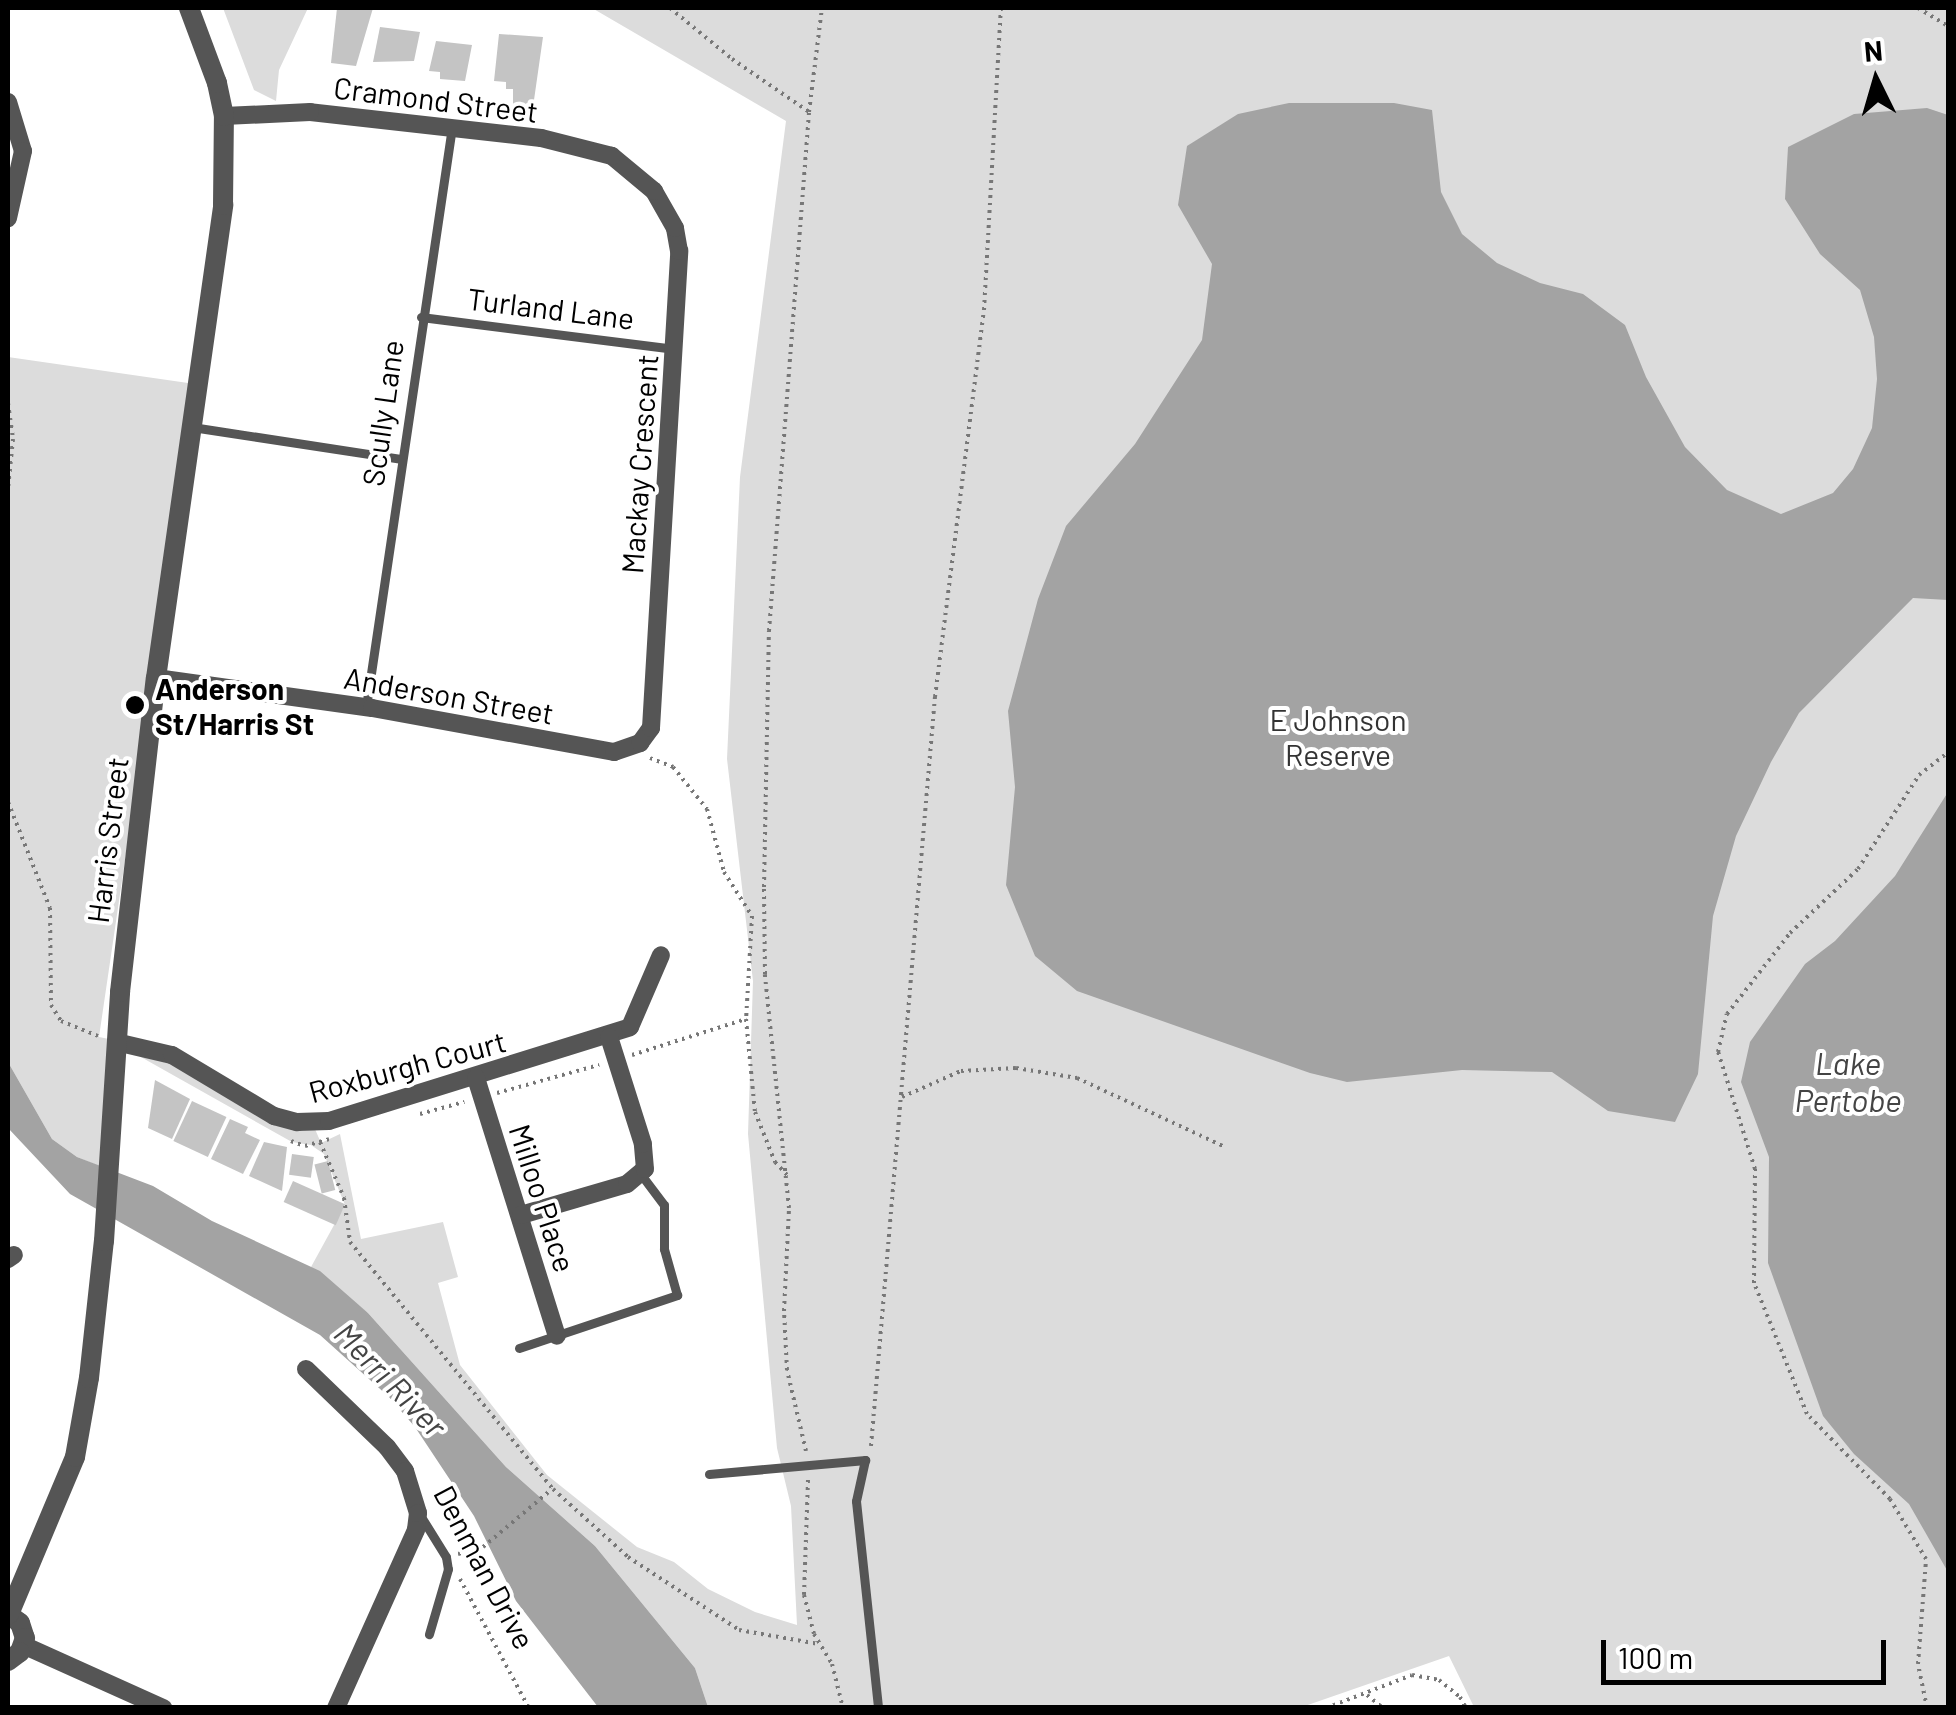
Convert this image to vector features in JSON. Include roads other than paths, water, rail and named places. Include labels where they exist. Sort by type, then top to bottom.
[{"type":"street","name":"Harris Street","points":[[8,1614],[75,1456],[89,1378],[104,1241],[116,1042],[156,678],[226,177],[224,116],[217,83],[189,8]]},
{"type":"street","points":[[8,102],[23,151],[8,218]]},
{"type":"street","name":"Cramond Street","points":[[224,116],[310,112],[452,126],[591,148],[634,172]]},
{"type":"street","name":"Mackay Crescent","points":[[621,750],[640,743],[651,728],[675,349],[676,228],[654,191],[634,172]]},
{"type":"street","name":"Anderson Street","points":[[156,678],[366,707],[621,750]]},
{"type":"street","points":[[521,1216],[627,1184],[641,1175],[645,1153],[609,1037],[630,1027],[660,955]]},
{"type":"street","name":"Roxburgh Court","points":[[116,1042],[172,1055],[274,1116],[297,1122],[329,1121],[609,1037]]},
{"type":"street","name":"Milloo Place","points":[[476,1078],[557,1336]]},
{"type":"street","name":"Denman Drive","points":[[306,1368],[388,1448],[404,1471],[418,1513]]},
{"type":"street","points":[[336,1708],[416,1530],[418,1513]]},
{"type":"street","points":[[8,1614],[24,1630],[24,1646],[8,1660]]},
{"type":"street","points":[[24,1646],[163,1708]]},
{"type":"lane","name":"Scully Lane","points":[[366,707],[452,126]]},
{"type":"lane","name":"Turland Lane","points":[[421,317],[675,349]]},
{"type":"lane","points":[[189,426],[401,459]]},
{"type":"lane","points":[[519,1348],[677,1295],[664,1249],[664,1205],[641,1175]]},
{"type":"lane","points":[[709,1474],[865,1460],[856,1501],[878,1708]]},
{"type":"lane","name":"Denman Drive","points":[[418,1513],[446,1557],[445,1589],[429,1634]]},
{"type":"water","points":[[1289,103],[1394,103],[1432,110],[1441,192],[1462,234],[1497,263],[1540,283],[1583,294],[1625,325],[1646,377],[1685,447],[1727,490],[1781,514],[1833,493],[1853,469],[1872,428],[1877,379],[1874,337],[1860,290],[1820,254],[1785,199],[1788,147],[1854,114],[1927,108],[1948,115],[1948,600],[1913,598],[1799,713],[1771,762],[1736,836],[1713,916],[1698,1074],[1675,1122],[1608,1111],[1552,1072],[1462,1070],[1347,1082],[1310,1073],[1077,991],[1035,956],[1006,885],[1015,787],[1008,711],[1038,599],[1066,526],[1135,444],[1202,340],[1212,264],[1178,205],[1187,146],[1238,114]]},
{"type":"water","name":"Lake Pertobe","points":[[1948,792],[1948,1572],[1909,1504],[1854,1454],[1823,1416],[1768,1263],[1769,1157],[1741,1082],[1750,1042],[1805,964],[1835,941],[1895,876]]},
{"type":"water","name":"Merri River","points":[[8,1062],[52,1139],[77,1157],[153,1186],[212,1221],[320,1271],[368,1313],[506,1467],[595,1546],[695,1668],[708,1707],[598,1707],[516,1601],[474,1516],[415,1427],[389,1397],[320,1335],[70,1194],[8,1128]]},
{"type":"place","name":"Anderson St/Harris St","points":[[135,705]]},
{"type":"park label","name":"E Johnson Reserve","points":[[1338,736]]}]
